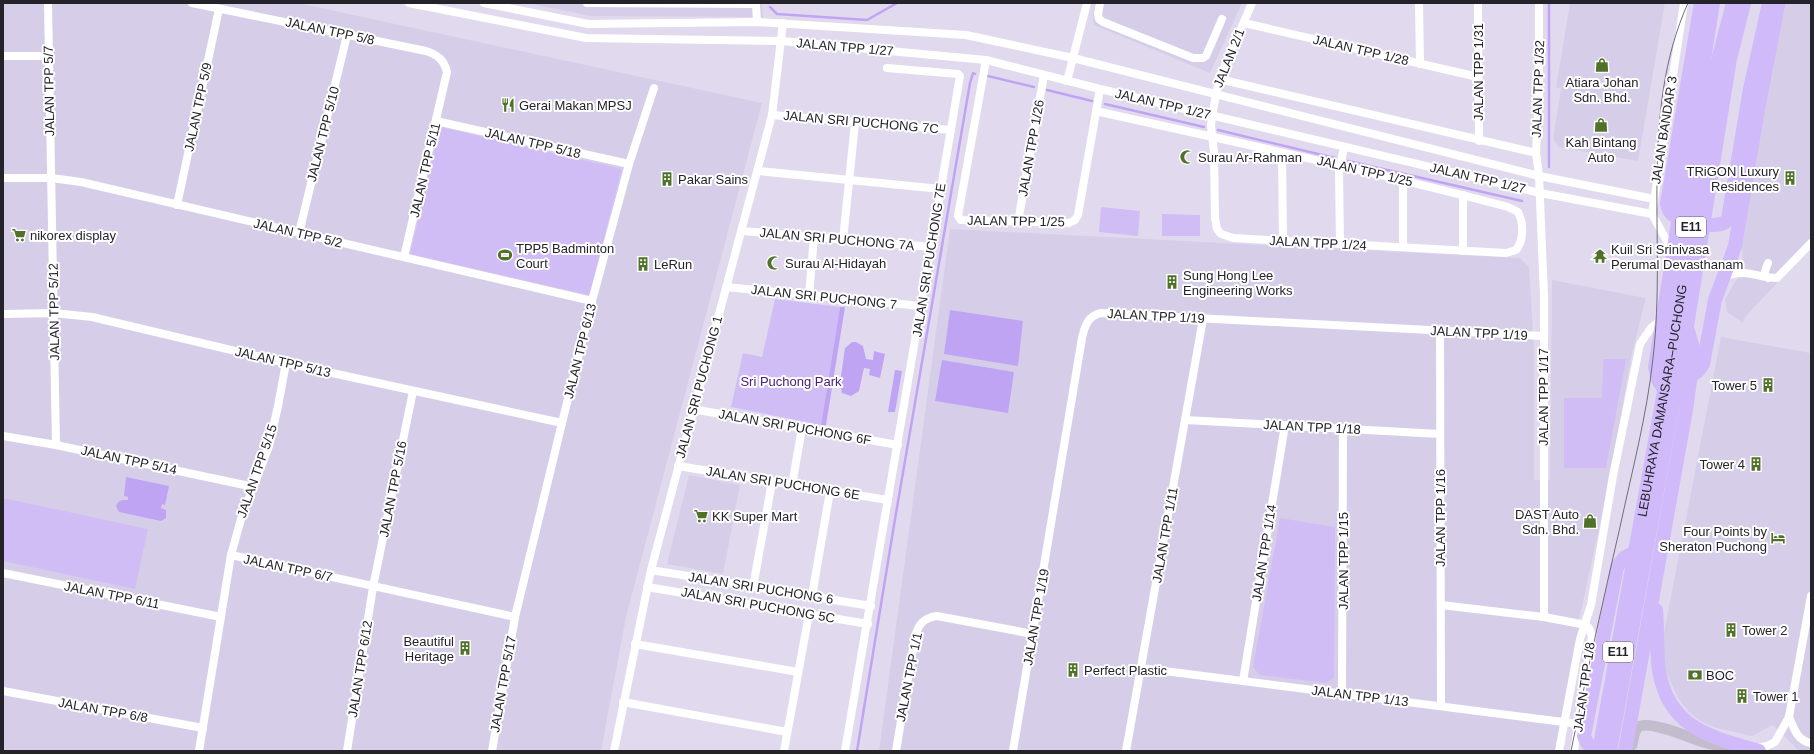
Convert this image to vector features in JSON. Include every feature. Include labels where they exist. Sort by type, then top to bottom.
[{"type":"highway","points":[[1701,3],[1667,204],[1670,212],[1676,217],[1716,226],[1724,224],[1728,219],[1750,89],[1772,4]]},
{"type":"highway","points":[[1664,389],[1658,380],[1655,367],[1713,3]]},
{"type":"highway","name":"LEBUHRAYA DAMANSARA–PUCHONG","points":[[1599,751],[1664,389],[1717,64],[1733,3]]},
{"type":"highway","name":"LEBUHRAYA DAMANSARA–PUCHONG","points":[[1610,751],[1687,326],[1730,59],[1744,3]]},
{"type":"highway","points":[[1761,95],[1768,85],[1785,3]]},
{"type":"highway","points":[[1691,376],[1698,372],[1703,364],[1715,300],[1735,246],[1761,95],[1772,4]]},
{"type":"highway","points":[[1625,751],[1691,376],[1694,352],[1687,326]]},
{"type":"highway","points":[[1594,751],[1587,743],[1584,736],[1617,567],[1624,558],[1635,552]]},
{"type":"highway","points":[[1652,600],[1655,604],[1657,615],[1659,671],[1662,685],[1674,708],[1692,726],[1707,735],[1752,750]]},
{"type":"main road","points":[[1631,751],[1635,731],[1638,727],[1643,725],[1654,726],[1701,742],[1752,750]]},
{"type":"street","name":"JALAN TPP 5/7","points":[[48,3],[51,178]]},
{"type":"street","name":"JALAN TPP 5/8","points":[[192,3],[434,54],[445,64],[447,72],[444,83]]},
{"type":"street","name":"JALAN TPP 1/27","points":[[409,3],[586,38],[782,41],[986,60],[1100,89],[1344,147],[1540,192],[1652,214]]},
{"type":"street","name":"JALAN TPP 1/27","points":[[484,3],[588,24],[757,22],[966,35],[1073,58],[1539,176],[1654,199]]},
{"type":"street","points":[[587,3],[756,4],[757,22]]},
{"type":"street","points":[[1067,80],[1087,3]]},
{"type":"street","points":[[1100,3],[1098,14],[1099,19],[1103,22],[1193,58],[1203,58],[1206,56],[1222,19]]},
{"type":"street","name":"JALAN 2/1","points":[[1213,138],[1212,116],[1215,94],[1219,80],[1252,3]]},
{"type":"street","points":[[1419,3],[1420,64]]},
{"type":"street","name":"JALAN TPP 1/31","points":[[1478,3],[1479,141]]},
{"type":"street","name":"JALAN TPP 1/32","points":[[1539,3],[1539,94],[1536,154],[1539,176]]},
{"type":"street","name":"JALAN BANDAR 3","points":[[1652,214],[1684,3]]},
{"type":"street","name":"JALAN TPP 5/9","points":[[177,205],[219,8]]},
{"type":"street","name":"JALAN SRI PUCHONG 1","points":[[614,751],[651,570],[692,409],[742,231],[772,115],[783,23]]},
{"type":"street","name":"JALAN TPP 1/28","points":[[1244,23],[1478,77]]},
{"type":"street","name":"JALAN TPP 5/10","points":[[299,233],[347,35]]},
{"type":"street","points":[[3,56],[48,56]]},
{"type":"street","name":"JALAN TPP 1/25","points":[[986,60],[958,216],[961,220],[1069,223],[1075,220],[1078,214],[1100,89]]},
{"type":"street","name":"JALAN SRI PUCHONG 7E","points":[[846,751],[960,75],[888,68]]},
{"type":"street","name":"JALAN TPP 1/26","points":[[1018,222],[1044,75]]},
{"type":"street","points":[[1219,80],[1536,154]]},
{"type":"street","name":"JALAN TPP 5/11","points":[[404,258],[444,83]]},
{"type":"street","name":"JALAN TPP 6/13","points":[[515,617],[592,301],[629,164],[654,88]]},
{"type":"street","name":"JALAN TPP 1/25","points":[[1096,111],[1403,180],[1508,207],[1518,212],[1522,221],[1522,240],[1513,252]]},
{"type":"street","name":"JALAN SRI PUCHONG 7C","points":[[772,115],[951,130]]},
{"type":"street","name":"JALAN TPP 5/18","points":[[436,120],[629,164]]},
{"type":"street","points":[[843,240],[855,123]]},
{"type":"street","name":"JALAN TPP 1/24","points":[[1213,138],[1215,218],[1217,229],[1221,234],[1233,238],[1463,251],[1513,252]]},
{"type":"street","points":[[1340,244],[1340,166],[1344,147]]},
{"type":"street","points":[[1282,153],[1283,241]]},
{"type":"street","points":[[758,171],[941,189]]},
{"type":"street","name":"JALAN TPP 1/17","points":[[1539,176],[1544,296],[1544,617]]},
{"type":"street","name":"JALAN TPP 5/2","points":[[3,178],[51,178],[80,182],[592,301]]},
{"type":"street","name":"JALAN TPP 5/12","points":[[51,178],[56,445]]},
{"type":"street","points":[[1403,180],[1403,247]]},
{"type":"street","points":[[1463,195],[1463,251]]},
{"type":"street","points":[[1652,214],[1673,252]]},
{"type":"street","name":"JALAN SRI PUCHONG 7A","points":[[742,231],[932,247]]},
{"type":"street","points":[[809,295],[814,237]]},
{"type":"street","points":[[1725,276],[1738,272],[1768,278],[1777,278],[1811,243]]},
{"type":"street","points":[[1768,263],[1764,274],[1768,278]]},
{"type":"street","name":"JALAN SRI PUCHONG 7","points":[[726,288],[921,306]]},
{"type":"street","name":"JALAN TPP 5/13","points":[[3,314],[54,313],[92,317],[286,363],[562,423]]},
{"type":"street","name":"JALAN TPP 1/19","points":[[1014,751],[1086,323],[1094,315],[1102,313],[1543,336]]},
{"type":"street","name":"JALAN TPP 1/11","points":[[1126,751],[1203,319]]},
{"type":"street","points":[[1586,625],[1591,605],[1613,476],[1640,344],[1651,328],[1662,319]]},
{"type":"street","name":"JALAN TPP 1/16","points":[[1440,330],[1441,706]]},
{"type":"street","name":"JALAN TPP 5/15","points":[[231,555],[241,519],[254,487],[274,425],[286,363]]},
{"type":"street","name":"JALAN TPP 5/16","points":[[373,587],[413,391]]},
{"type":"street","name":"JALAN SRI PUCHONG 6F","points":[[692,409],[898,445]]},
{"type":"street","name":"JALAN TPP 1/18","points":[[1185,420],[1440,434]]},
{"type":"street","name":"JALAN TPP 1/14","points":[[1243,681],[1285,425]]},
{"type":"street","points":[[792,485],[802,428]]},
{"type":"street","name":"JALAN TPP 1/15","points":[[1342,693],[1343,428]]},
{"type":"street","name":"JALAN TPP 5/14","points":[[3,436],[56,445],[254,487]]},
{"type":"street","name":"JALAN SRI PUCHONG 6E","points":[[678,466],[888,500]]},
{"type":"street","points":[[753,587],[772,482]]},
{"type":"street","points":[[812,596],[830,491]]},
{"type":"street","name":"JALAN TPP 6/7","points":[[199,751],[231,555],[515,617]]},
{"type":"street","name":"JALAN SRI PUCHONG 6","points":[[651,570],[871,606]]},
{"type":"street","name":"JALAN TPP 6/11","points":[[3,573],[221,617]]},
{"type":"street","name":"JALAN TPP 6/12","points":[[347,751],[373,587]]},
{"type":"street","name":"JALAN SRI PUCHONG 5C","points":[[647,587],[868,624]]},
{"type":"street","points":[[1752,750],[1775,742],[1789,717],[1811,596]]},
{"type":"street","points":[[1441,605],[1544,617]]},
{"type":"street","points":[[784,751],[809,614]]},
{"type":"street","name":"JALAN TPP 1/1","points":[[896,751],[915,637],[922,621],[928,617],[936,616],[1033,634]]},
{"type":"street","name":"JALAN TPP 5/17","points":[[492,751],[515,617]]},
{"type":"street","name":"JALAN TPP 1/8","points":[[1544,617],[1586,625],[1592,636],[1574,751]]},
{"type":"street","name":"JALAN TPP 1/8","points":[[1559,751],[1580,639],[1586,625]]},
{"type":"street","points":[[635,644],[798,672]]},
{"type":"street","name":"JALAN TPP 1/13","points":[[1141,668],[1579,724]]},
{"type":"street","name":"JALAN TPP 6/8","points":[[3,692],[203,728]]},
{"type":"street","points":[[623,702],[787,732]]},
{"type":"street","points":[[1789,717],[1797,736],[1805,742],[1811,743]]},
{"type":"shaded area","points":[[3,3],[298,3],[762,103],[626,617],[601,751],[3,751]]},
{"type":"shaded area","points":[[527,3],[762,3],[763,17],[591,16]]},
{"type":"shaded area","points":[[1096,3],[1242,3],[1210,73],[1094,25],[1093,13]]},
{"type":"shaded area","points":[[1570,3],[1665,3],[1638,161],[1559,147],[1553,139],[1561,89],[1556,87]]},
{"type":"shaded area","points":[[1782,3],[1811,3],[1811,247],[1745,317],[1743,323],[1727,312],[1725,299],[1744,267],[1740,236]]},
{"type":"shaded area","points":[[950,229],[1520,258],[1529,267],[1534,348],[1534,480],[1550,480],[1552,280],[1646,298],[1631,358],[1610,479],[1579,620],[1584,633],[1562,751],[879,751]]},
{"type":"shaded area","points":[[840,307],[845,307],[826,425],[821,425]]},
{"type":"shaded area","points":[[950,310],[1023,321],[1018,366],[944,354]]},
{"type":"shaded area","points":[[1721,337],[1811,353],[1811,751],[1799,751],[1773,725],[1752,736],[1717,728],[1700,721],[1688,711],[1678,698],[1666,672],[1662,643]]},
{"type":"shaded area","points":[[852,342],[856,342],[863,346],[866,359],[873,360],[874,351],[885,354],[880,378],[869,375],[870,369],[864,368],[859,391],[851,396],[842,393],[840,383],[845,348]]},
{"type":"shaded area","points":[[942,360],[1014,372],[1008,413],[935,401]]},
{"type":"shaded area","points":[[895,370],[902,371],[895,412],[888,412]]},
{"type":"shaded area","points":[[689,475],[740,485],[723,574],[667,564]]},
{"type":"shaded area","points":[[126,477],[169,486],[165,505],[162,504],[161,508],[166,510],[166,518],[161,521],[119,512],[116,506],[119,501],[128,500],[128,497],[124,496]]},
{"type":"green space","points":[[440,127],[622,169],[589,295],[410,254]]},
{"type":"green space","points":[[1101,207],[1140,211],[1138,236],[1099,232]]},
{"type":"green space","points":[[1162,214],[1200,215],[1200,236],[1162,236]]},
{"type":"green space","name":"Sri Puchong Park","points":[[775,299],[840,307],[821,425],[731,407],[743,353],[762,357]]},
{"type":"green space","points":[[1603,359],[1626,359],[1606,468],[1564,468],[1564,398],[1602,398]]},
{"type":"green space","points":[[3,498],[148,529],[135,589],[3,561]]},
{"type":"green space","points":[[1280,518],[1335,527],[1334,678],[1326,683],[1260,675],[1253,667]]},
{"type":"waterway","points":[[770,7],[777,14],[867,20],[897,3]]},
{"type":"waterway","points":[[1549,3],[1549,167]]},
{"type":"waterway","points":[[857,751],[894,525],[970,83],[973,73],[975,74]]},
{"type":"waterway","points":[[988,76],[1034,87]]},
{"type":"waterway","points":[[1047,90],[1092,101]]},
{"type":"waterway","points":[[1105,104],[1204,127]]},
{"type":"waterway","points":[[1218,130],[1335,158]]},
{"type":"waterway","points":[[1348,161],[1522,201]]},
{"type":"tram line","points":[[1571,751],[1647,401],[1653,358],[1656,314],[1657,178],[1663,89],[1673,45],[1688,3]]},
{"type":"place","name":"Atiara Johan Sdn. Bhd.","points":[[1602,65]]},
{"type":"place","name":"Gerai Makan MPSJ","points":[[508,105]]},
{"type":"place","name":"Kah Bintang Auto","points":[[1601,125]]},
{"type":"place","name":"Surau Ar-Rahman","points":[[1187,157]]},
{"type":"place","name":"TRiGON Luxury Residences","points":[[1790,178]]},
{"type":"place","name":"Pakar Sains","points":[[667,179]]},
{"type":"place","name":"nikorex display","points":[[19,235]]},
{"type":"place","name":"TPP5 Badminton Court","points":[[505,255]]},
{"type":"place","name":"Kuil Sri Srinivasa Perumal Devasthanam","points":[[1600,256]]},
{"type":"place","name":"Surau Al-Hidayah","points":[[774,263]]},
{"type":"place","name":"LeRun","points":[[643,264]]},
{"type":"place","name":"Sung Hong Lee Engineering Works","points":[[1172,282]]},
{"type":"place","name":"Tower 5","points":[[1768,385]]},
{"type":"place","name":"Tower 4","points":[[1756,464]]},
{"type":"place","name":"KK Super Mart","points":[[701,516]]},
{"type":"place","name":"DAST Auto Sdn. Bhd.","points":[[1590,521]]},
{"type":"place","name":"Four Points by Sheraton Puchong","points":[[1778,538]]},
{"type":"place","name":"Tower 2","points":[[1731,630]]},
{"type":"place","name":"Beautiful Heritage","points":[[465,648]]},
{"type":"place","name":"Perfect Plastic","points":[[1073,670]]},
{"type":"place","name":"BOC","points":[[1695,675]]},
{"type":"place","name":"Tower 1","points":[[1742,696]]}]
